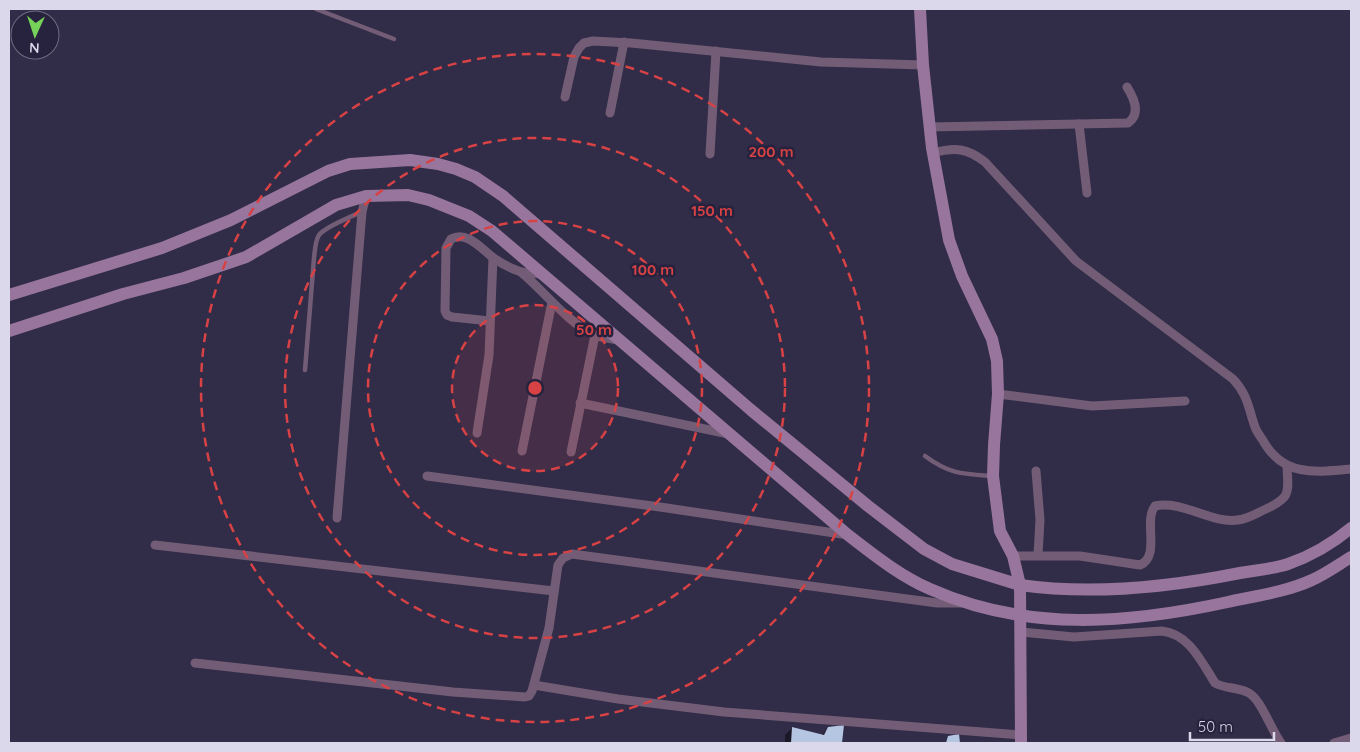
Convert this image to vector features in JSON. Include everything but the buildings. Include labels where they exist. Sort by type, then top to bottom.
[{"type":"street","points":[[534,685],[618,699],[724,712],[1021,739],[1020,587],[1013,556],[1000,531],[993,476],[998,394],[997,361],[992,338],[962,276],[949,240],[933,153],[923,65],[920,9]]},
{"type":"street","points":[[565,97],[574,57],[584,43],[593,41],[624,42],[820,62],[923,65]]},
{"type":"street","points":[[610,113],[624,42]]},
{"type":"street","points":[[710,154],[716,51]]},
{"type":"street","points":[[930,126],[1121,124],[1131,121],[1134,116],[1135,104],[1128,88]]},
{"type":"street","points":[[1079,124],[1087,193]]},
{"type":"street","points":[[933,153],[957,149],[974,154],[980,158],[993,169],[1076,261],[1234,379],[1243,389],[1256,429],[1272,454],[1287,466],[1310,471],[1351,469]]},
{"type":"street","points":[[9,295],[162,248],[232,220],[328,171],[350,164],[410,160],[438,164],[456,169],[475,178],[503,196],[751,410],[868,506],[924,549],[952,564],[1020,587],[1090,590],[1204,580],[1288,564],[1320,550],[1351,528]]},
{"type":"street","points":[[9,331],[123,294],[184,278],[246,257],[336,205],[366,196],[408,195],[429,200],[469,216],[492,231],[848,535],[904,575],[930,589],[968,603],[1021,613],[1086,621],[1125,619],[1180,613],[1277,591],[1312,580],[1351,557]]},
{"type":"street","points":[[337,518],[362,212],[366,196]]},
{"type":"street","points":[[490,321],[452,317],[447,315],[445,311],[446,248],[448,242],[454,237],[465,237],[473,241],[494,258],[521,272],[583,328],[595,335],[618,340]]},
{"type":"street","points":[[477,433],[489,355],[494,258]]},
{"type":"street","points":[[521,272],[543,274]]},
{"type":"street","points":[[522,451],[552,302]]},
{"type":"street","points":[[571,452],[595,335]]},
{"type":"street","points":[[998,394],[1092,406],[1185,401]]},
{"type":"street","points":[[580,403],[732,435]]},
{"type":"street","points":[[1013,556],[1080,556],[1140,565],[1145,562],[1149,552],[1151,533],[1150,512],[1155,506],[1185,508],[1230,520],[1245,519],[1280,502],[1284,498],[1288,489],[1287,466]]},
{"type":"street","points":[[1036,472],[1040,520],[1038,555]]},
{"type":"street","points":[[428,476],[848,535]]},
{"type":"street","points":[[155,545],[554,591]]},
{"type":"street","points":[[195,663],[520,698],[529,696],[534,685],[549,628],[556,572],[560,560],[566,555],[572,554],[937,603],[968,603]]},
{"type":"street","points":[[1021,632],[1074,637],[1162,631],[1174,633],[1187,641],[1215,682],[1221,686],[1244,690],[1252,695],[1281,743]]},
{"type":"street","points":[[1334,743],[1351,738]]},
{"type":"lane","points":[[316,9],[394,39]]},
{"type":"lane","points":[[305,370],[314,258],[319,235],[362,212]]},
{"type":"lane","points":[[925,456],[939,467],[951,472],[993,476]]}]
